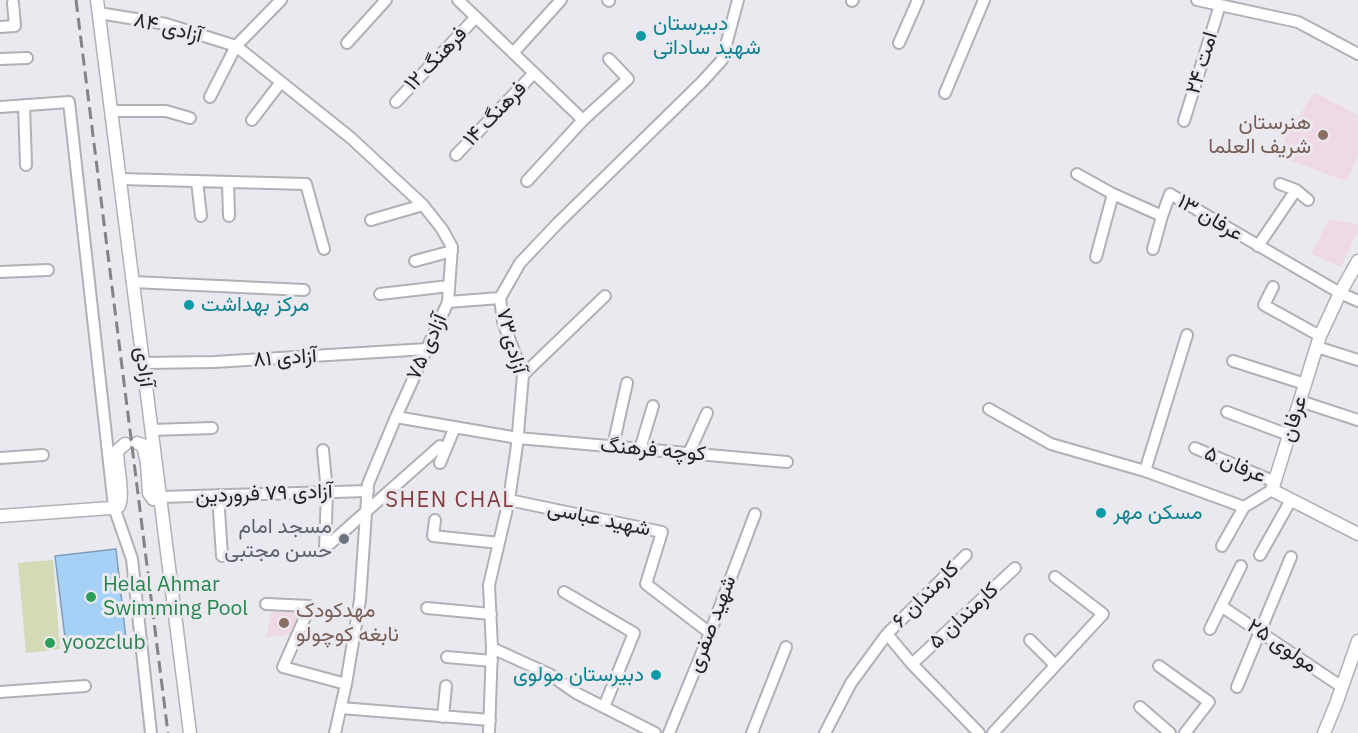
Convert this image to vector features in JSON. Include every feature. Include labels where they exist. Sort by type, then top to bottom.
[{"type":"street","name":"آزادی","points":[[97,0],[190,733]]},
{"type":"street","points":[[210,97],[237,46],[281,0]]},
{"type":"street","points":[[347,43],[386,0]]},
{"type":"street","points":[[458,0],[583,120]]},
{"type":"street","points":[[513,53],[561,0]]},
{"type":"street","name":"آزادی۷۳","points":[[489,733],[492,648],[489,585],[509,500],[518,438],[523,375],[503,322],[500,298],[520,263],[722,60],[738,0]]},
{"type":"street","points":[[899,43],[918,0]]},
{"type":"street","points":[[945,93],[984,0]]},
{"type":"street","points":[[1197,0],[1298,22],[1358,54]]},
{"type":"street","points":[[0,27],[15,26],[14,3]]},
{"type":"street","name":"امت ۲۴","points":[[1184,121],[1220,5]]},
{"type":"street","name":"آزادی ۸۴","points":[[99,13],[166,24],[237,46]]},
{"type":"street","name":"فرهنگ ۱۲","points":[[396,102],[476,17]]},
{"type":"street","points":[[237,46],[351,138],[423,205],[442,229],[452,251],[415,261]]},
{"type":"street","points":[[0,59],[27,58]]},
{"type":"street","points":[[527,181],[583,120],[628,79],[609,59]]},
{"type":"street","name":"فرهنگ ۱۴","points":[[456,155],[534,73]]},
{"type":"street","points":[[252,120],[281,82]]},
{"type":"street","points":[[0,106],[69,102],[118,503],[132,560],[151,733]]},
{"type":"street","points":[[24,105],[26,165]]},
{"type":"street","points":[[111,111],[166,111],[190,118]]},
{"type":"street","name":"عرفان ۱۳","points":[[1077,174],[1113,194],[1162,216],[1170,194],[1340,293],[1358,301]]},
{"type":"street","points":[[120,179],[306,184],[324,249]]},
{"type":"street","points":[[198,181],[201,216]]},
{"type":"street","points":[[228,182],[229,216]]},
{"type":"street","points":[[1280,184],[1296,190],[1308,200]]},
{"type":"street","points":[[1258,246],[1296,190]]},
{"type":"street","points":[[1096,257],[1113,194]]},
{"type":"street","points":[[371,219],[423,205]]},
{"type":"street","points":[[1154,249],[1162,216]]},
{"type":"street","name":"آزادی ۷۵","points":[[335,733],[360,600],[368,484],[448,302],[452,251]]},
{"type":"street","name":"عرفان","points":[[1274,486],[1318,341],[1358,261]]},
{"type":"street","points":[[0,272],[48,270]]},
{"type":"street","points":[[133,282],[304,290]]},
{"type":"street","points":[[380,294],[449,286]]},
{"type":"street","points":[[1273,287],[1264,305],[1318,341],[1358,360]]},
{"type":"street","points":[[523,375],[605,296]]},
{"type":"street","points":[[448,302],[500,298]]},
{"type":"street","points":[[1145,471],[1187,336]]},
{"type":"street","name":"آزادی ۸۱","points":[[143,363],[214,362],[427,349]]},
{"type":"street","points":[[1233,361],[1305,384]]},
{"type":"street","points":[[613,446],[627,383]]},
{"type":"street","points":[[1300,400],[1358,420]]},
{"type":"street","points":[[640,449],[653,406]]},
{"type":"street","points":[[989,409],[1051,444],[1145,471],[1244,507]]},
{"type":"street","points":[[689,453],[707,412]]},
{"type":"street","points":[[1227,412],[1289,435]]},
{"type":"street","name":"کوچه فرهنگ","points":[[396,417],[518,438],[787,462]]},
{"type":"street","points":[[440,463],[455,427]]},
{"type":"street","points":[[152,430],[212,428]]},
{"type":"street","points":[[118,503],[117,451],[131,443],[143,445],[149,494],[153,499],[160,497]]},
{"type":"street","points":[[323,450],[327,492],[325,548],[440,446]]},
{"type":"street","name":"عرفان ۵","points":[[1195,448],[1274,486]]},
{"type":"street","points":[[0,458],[43,455]]},
{"type":"street","points":[[1222,546],[1244,507],[1274,486],[1291,500],[1358,534]]},
{"type":"street","name":"آزادی ۷۹ فروردین","points":[[160,497],[368,491]]},
{"type":"street","points":[[218,495],[222,556]]},
{"type":"street","name":"شهید عباسی","points":[[509,500],[662,532],[646,584],[710,633]]},
{"type":"street","points":[[1260,555],[1291,500]]},
{"type":"street","points":[[0,516],[118,503]]},
{"type":"street","name":"شهید صفری","points":[[669,733],[755,514]]},
{"type":"street","points":[[435,520],[433,536],[499,543]]},
{"type":"street","name":"کارمندان ۶","points":[[825,733],[851,683],[887,634],[966,555]]},
{"type":"street","points":[[1237,687],[1291,557]]},
{"type":"street","points":[[1210,629],[1241,566]]},
{"type":"street","name":"کارمندان ۵","points":[[912,664],[1015,568]]},
{"type":"street","points":[[993,733],[1103,614],[1055,577]]},
{"type":"street","points":[[564,592],[634,633],[604,707]]},
{"type":"street","points":[[266,604],[310,606],[283,667],[346,684]]},
{"type":"street","name":"مولوی ۲۵","points":[[1221,606],[1342,687]]},
{"type":"street","points":[[427,608],[490,614]]},
{"type":"street","points":[[887,634],[912,664],[979,733]]},
{"type":"street","points":[[1030,640],[1055,666]]},
{"type":"street","points":[[1324,733],[1358,641]]},
{"type":"street","points":[[752,733],[786,647]]},
{"type":"street","points":[[492,648],[549,674],[576,693],[655,733]]},
{"type":"street","points":[[447,657],[492,661]]},
{"type":"street","points":[[1159,666],[1209,702],[1185,733]]},
{"type":"street","points":[[0,692],[85,686]]},
{"type":"street","points":[[443,717],[446,686]]},
{"type":"street","points":[[1140,707],[1170,733]]},
{"type":"street","points":[[341,708],[490,720]]},
{"type":"shaded area","name":"هنرستان شریف العلما","points":[[1314,92],[1358,115],[1358,157],[1346,181],[1275,155]]},
{"type":"shaded area","points":[[1329,219],[1358,224],[1358,231],[1341,267],[1311,254]]},
{"type":"shaded area","name":"مهدکودک نابغه کوچولو","points":[[305,608],[294,634],[266,637],[271,612]]},
{"type":"green space","points":[[53,560],[60,649],[26,653],[18,563]]},
{"type":"water","name":"Helal Ahmar Swimming Pool","points":[[116,549],[126,639],[66,646],[55,556]]},
{"type":"railway","points":[[76,0],[168,733]]},
{"type":"place","name":"دبیرستان شهید ساداتی","points":[[641,36]]},
{"type":"place","name":"هنرستان شریف العلما","points":[[1323,135]]},
{"type":"place","name":"مرکز بهداشت","points":[[189,305]]},
{"type":"place","name":"مسکن مهر","points":[[1101,513]]},
{"type":"place","name":"مسجد امام حسن مجتبی","points":[[344,539]]},
{"type":"place","name":"Helal Ahmar Swimming Pool","points":[[91,597]]},
{"type":"place","name":"مهدکودک نابغه کوچولو","points":[[284,623]]},
{"type":"place","name":"yoozclub","points":[[50,643]]},
{"type":"place","name":"دبیرستان مولوی","points":[[656,675]]},
{"type":"district","name":"SHEN CHAL","points":[[450,501]]}]
